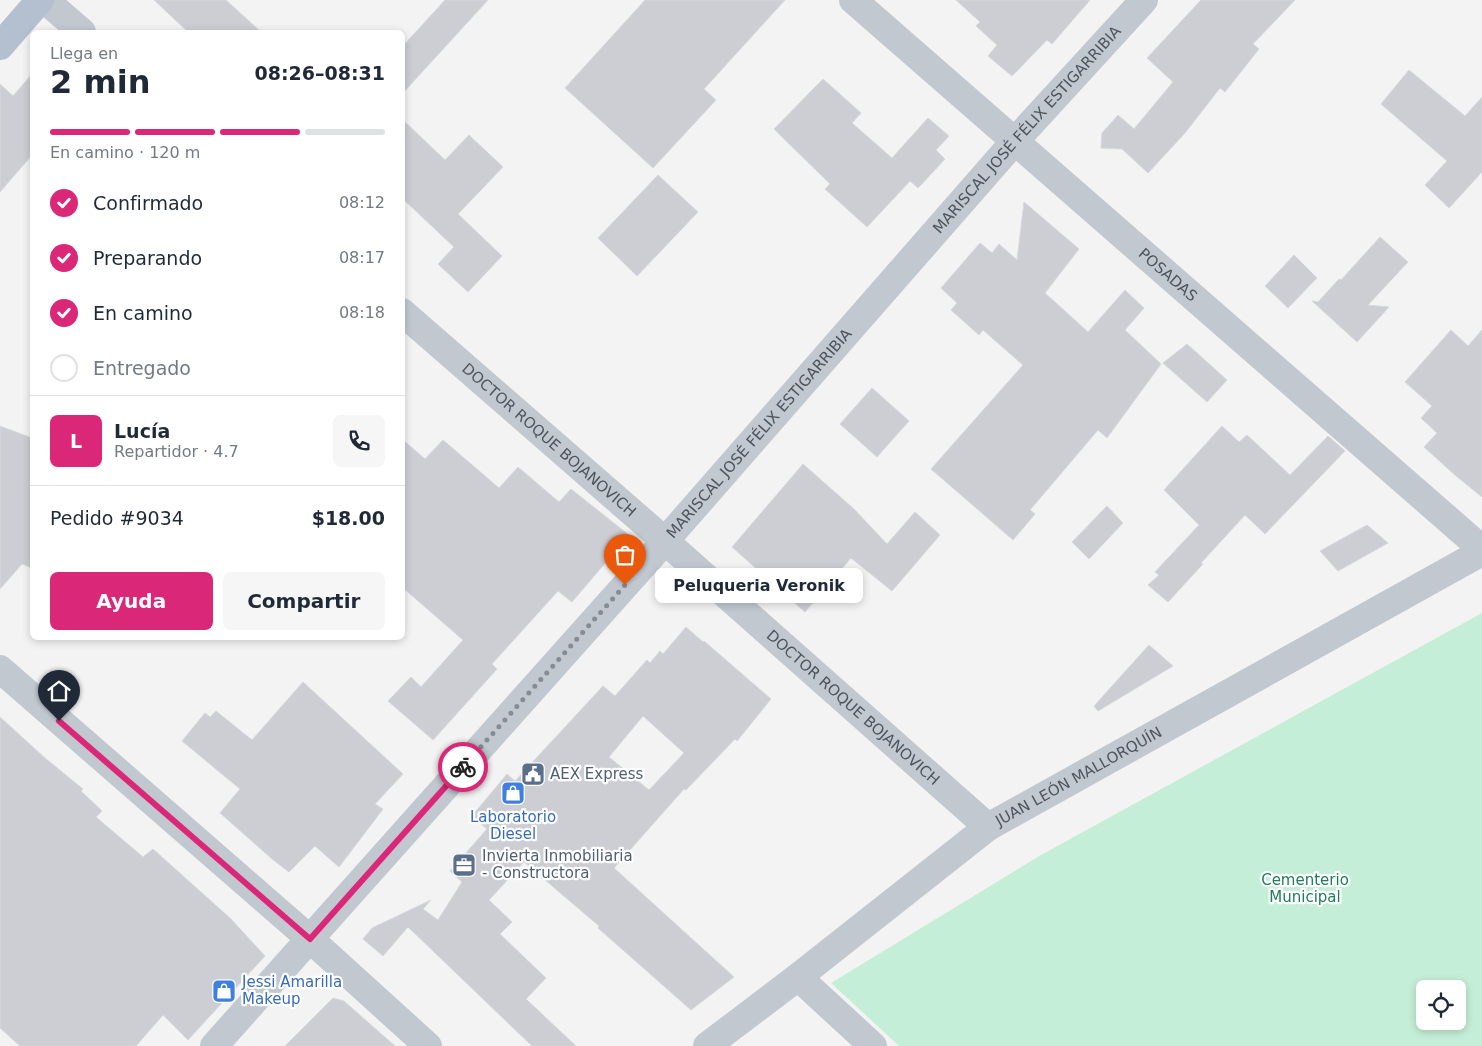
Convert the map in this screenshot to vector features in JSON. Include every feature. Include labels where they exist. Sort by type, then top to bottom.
[{"type":"main road","points":[[0,46],[40,0]]},
{"type":"street","points":[[44,0],[80,30]]},
{"type":"street","name":"POSADAS","points":[[853,0],[1482,551]]},
{"type":"street","name":"MARISCAL JOSÉ FÉLIX ESTIGARRIBIA","points":[[214,1046],[665,541],[1014,142],[1144,0]]},
{"type":"street","name":"DOCTOR ROQUE BOJANOVICH","points":[[405,315],[988,826]]},
{"type":"street","name":"JUAN LEÓN MALLORQUÍN","points":[[707,1046],[798,977],[988,826],[1482,551]]},
{"type":"street","points":[[0,669],[310,939],[428,1046]]},
{"type":"street","points":[[798,977],[873,1046]]},
{"type":"green space","name":"Cementerio Municipal","points":[[1482,613],[1482,1046],[899,1046],[831,983],[1041,855]]},
{"type":"building","points":[[154,0],[226,0],[259,30],[186,30]]},
{"type":"building","points":[[445,0],[488,0],[405,91],[405,44]]},
{"type":"building","points":[[645,0],[785,0],[704,89],[716,100],[653,168],[565,88]]},
{"type":"building","points":[[956,0],[1090,0],[1052,44],[1047,40],[1012,76],[988,56],[997,45],[976,26],[980,22]]},
{"type":"building","points":[[1201,0],[1295,0],[1253,44],[1259,49],[1225,92],[1220,88],[1185,133],[1148,173],[1122,149],[1101,148],[1102,133],[1118,115],[1134,129],[1173,82],[1147,58]]},
{"type":"building","points":[[1409,70],[1465,116],[1482,97],[1482,172],[1449,208],[1425,185],[1447,161],[1381,104]]},
{"type":"building","points":[[30,76],[30,157],[0,192],[0,84],[13,96]]},
{"type":"building","points":[[823,79],[861,113],[852,123],[892,158],[928,118],[949,136],[936,150],[945,159],[918,188],[910,181],[867,227],[825,189],[830,184],[774,129]]},
{"type":"building","points":[[405,122],[445,160],[469,135],[503,167],[458,214],[502,256],[468,292],[438,264],[454,247],[405,201]]},
{"type":"building","points":[[658,175],[698,212],[637,276],[598,238]]},
{"type":"building","points":[[1024,202],[1079,249],[1045,293],[1088,332],[1125,290],[1144,308],[1125,330],[1161,364],[1107,438],[1098,430],[1030,510],[1035,514],[1013,540],[931,469],[1023,365],[983,330],[979,335],[951,310],[957,303],[941,288],[980,243],[992,253],[999,244],[1017,260]]},
{"type":"building","points":[[1380,237],[1408,262],[1368,305],[1389,307],[1357,342],[1312,301],[1318,302]]},
{"type":"building","points":[[1294,255],[1317,278],[1288,308],[1265,286]]},
{"type":"building","points":[[1451,330],[1468,346],[1482,330],[1482,497],[1424,447],[1437,433],[1421,418],[1432,406],[1405,382]]},
{"type":"building","points":[[1187,344],[1227,380],[1207,402],[1163,363]]},
{"type":"building","points":[[872,388],[909,421],[877,457],[840,424]]},
{"type":"building","points":[[0,426],[30,437],[30,567],[22,564],[0,589]]},
{"type":"building","points":[[1222,426],[1239,442],[1247,435],[1290,475],[1328,436],[1345,451],[1265,534],[1245,515],[1168,602],[1148,585],[1159,575],[1155,572],[1199,525],[1164,490]]},
{"type":"building","points":[[443,440],[499,488],[518,467],[559,502],[571,489],[629,535],[572,602],[558,591],[492,664],[497,669],[433,740],[388,701],[411,677],[421,687],[463,640],[405,590],[405,442],[425,459]]},
{"type":"building","points":[[803,464],[854,509],[887,544],[915,512],[940,535],[892,591],[851,558],[805,612],[732,547]]},
{"type":"building","points":[[1107,506],[1123,523],[1089,559],[1072,542]]},
{"type":"building","points":[[1367,525],[1388,543],[1338,571],[1320,551]]},
{"type":"building","points":[[686,627],[771,699],[737,741],[735,739],[686,790],[684,789],[614,868],[734,977],[691,1010],[598,928],[599,926],[524,862],[489,900],[512,922],[500,934],[546,978],[526,999],[576,1046],[532,1046],[408,927],[383,956],[363,939],[372,928],[431,900],[423,909],[438,920],[462,882],[450,871],[487,829],[472,816],[507,774],[515,781],[603,686],[615,696],[647,660],[650,663],[660,651],[663,654]],"holes":[[[643,716],[684,753],[649,790],[609,757]]]},
{"type":"building","points":[[1149,645],[1173,666],[1098,711],[1094,706]]},
{"type":"building","points":[[303,682],[403,774],[375,804],[383,809],[339,867],[315,846],[289,872],[220,813],[240,789],[182,741],[205,713],[210,717],[216,711],[252,740]]},
{"type":"building","points":[[0,717],[83,789],[81,791],[102,811],[96,817],[143,857],[153,849],[231,919],[265,956],[188,1040],[163,1015],[136,1046],[20,1046],[0,1028]]},
{"type":"building","points":[[333,998],[344,1001],[395,1046],[285,1046]]},
{"type":"way so far","points":[[463,767],[625,585]]},
{"type":"place","name":"Peluqueria Veronik","points":[[625,585]]},
{"type":"place","name":"AEX Express","points":[[533,774]]},
{"type":"place","name":"Laboratorio Diesel","points":[[513,793]]},
{"type":"place","name":"Invierta Inmobiliaria - Constructora","points":[[464,865]]},
{"type":"place","name":"Jessi Amarilla Makeup","points":[[224,991]]},
{"type":"route","points":[[59,721],[310,939],[463,767]]}]
